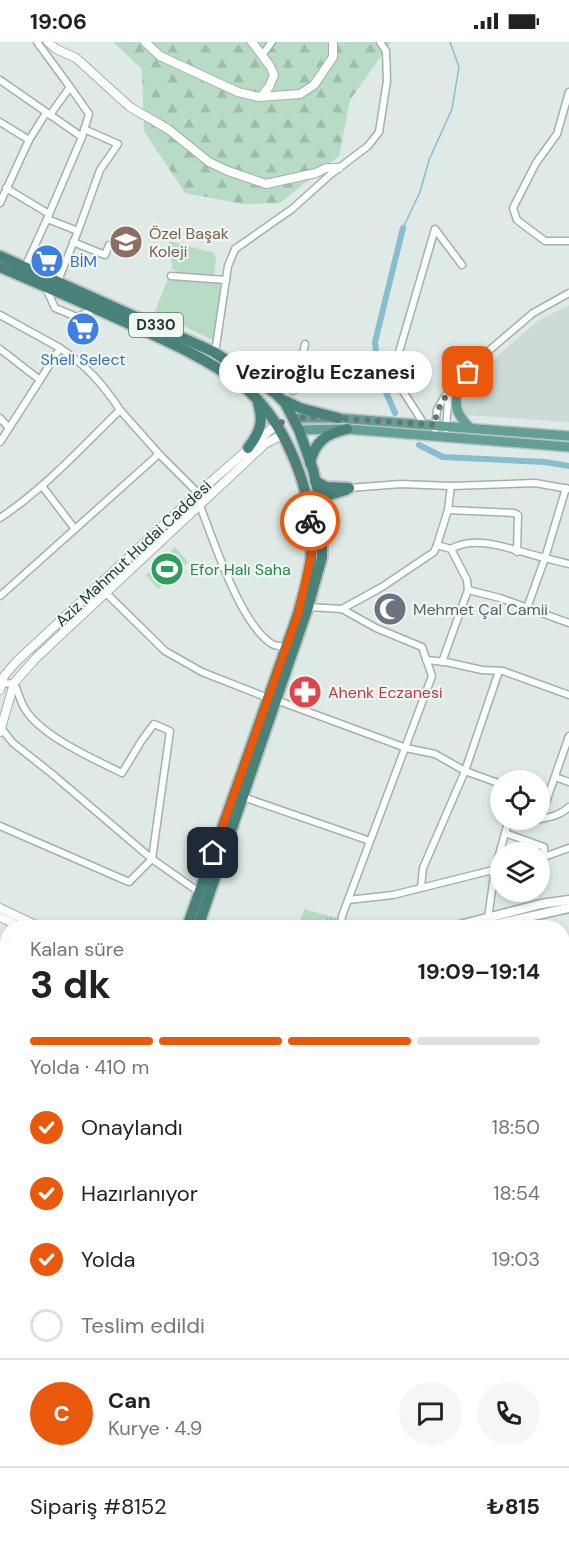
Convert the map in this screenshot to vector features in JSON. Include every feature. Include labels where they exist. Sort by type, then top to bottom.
[{"type":"highway","name":"D330","points":[[0,256],[214,352],[267,387],[282,400],[294,418],[307,452],[320,505],[322,557],[308,607],[189,920]]},
{"type":"highway","name":"D330","points":[[0,267],[192,352],[240,383],[277,424],[294,461],[308,502],[311,556],[298,614],[285,647],[243,797],[200,920]]},
{"type":"highway","points":[[248,448],[261,426],[261,413],[256,399],[266,399],[269,393],[267,387]]},
{"type":"highway","points":[[282,400],[300,408],[338,418]]},
{"type":"highway","points":[[277,424],[294,418]]},
{"type":"highway","points":[[310,463],[315,447],[322,438],[347,429]]},
{"type":"highway","points":[[282,435],[299,430]]},
{"type":"highway","points":[[294,461],[293,453],[296,447],[307,452]]},
{"type":"highway","points":[[315,481],[326,487],[349,488]]},
{"type":"highway","points":[[320,505],[326,496],[349,488]]},
{"type":"main road","points":[[457,384],[455,405],[457,413],[470,428]]},
{"type":"main road","points":[[294,418],[338,418],[569,436]]},
{"type":"main road","points":[[299,430],[347,429],[569,447]]},
{"type":"main road","points":[[503,920],[569,900]]},
{"type":"main road","points":[[511,920],[569,908]]},
{"type":"street","points":[[25,267],[82,137],[89,114],[37,42]]},
{"type":"street","points":[[48,42],[56,50],[76,58],[120,100],[149,120],[168,129],[209,162],[228,171],[266,184],[316,173],[326,168],[339,168]]},
{"type":"street","points":[[145,42],[160,56],[238,92],[261,97],[300,94],[314,85],[333,57],[333,42]]},
{"type":"street","points":[[252,42],[270,66],[273,75],[269,87],[261,97]]},
{"type":"street","points":[[262,55],[272,42]]},
{"type":"street","points":[[214,352],[228,266],[235,249],[292,209],[368,146],[379,132],[387,81],[386,51],[380,42]]},
{"type":"street","points":[[0,80],[82,137]]},
{"type":"street","points":[[0,203],[29,140],[70,87]]},
{"type":"street","points":[[569,92],[557,134],[536,163],[513,208],[517,220],[545,241],[569,241]]},
{"type":"street","points":[[0,122],[29,140]]},
{"type":"street","points":[[58,281],[100,170],[118,144],[84,129]]},
{"type":"street","points":[[0,182],[48,216],[78,231]]},
{"type":"street","points":[[424,424],[399,385],[396,376],[399,352],[435,229],[462,265]]},
{"type":"street","points":[[73,242],[105,255],[109,245]]},
{"type":"street","points":[[171,276],[226,280]]},
{"type":"street","points":[[45,286],[55,308],[77,317],[95,309]]},
{"type":"street","points":[[435,436],[437,410],[445,396],[478,360],[533,313],[569,293]]},
{"type":"street","points":[[0,315],[82,362],[95,375],[120,410],[198,493]]},
{"type":"street","points":[[260,365],[270,370],[293,391],[304,344]]},
{"type":"street","points":[[0,442],[60,348]]},
{"type":"street","points":[[0,349],[40,380]]},
{"type":"street","points":[[445,436],[448,402],[457,384]]},
{"type":"street","points":[[0,518],[42,486],[120,410]]},
{"type":"street","points":[[0,418],[9,428]]},
{"type":"street","name":"Aziz Mahmut Hudai Caddesi","points":[[1,686],[4,676],[17,661],[198,493],[277,424]]},
{"type":"street","name":"Aziz Mahmut Hudai Caddesi","points":[[0,730],[14,683],[36,658],[265,444],[282,435]]},
{"type":"street","points":[[0,596],[159,454]]},
{"type":"street","points":[[349,488],[416,483],[452,486],[535,483],[567,489],[528,608]]},
{"type":"street","points":[[42,486],[75,530]]},
{"type":"street","points":[[342,609],[382,587],[434,552],[448,510],[452,486]]},
{"type":"street","points":[[200,506],[245,612],[260,633],[273,645],[285,647]]},
{"type":"street","points":[[448,510],[518,515],[517,552]]},
{"type":"street","points":[[451,549],[461,543],[486,543],[569,564]]},
{"type":"street","points":[[437,545],[451,549],[464,572],[468,590],[442,662]]},
{"type":"street","points":[[468,590],[500,598],[569,623]]},
{"type":"street","points":[[106,593],[165,651],[202,672],[406,748],[435,754],[465,771],[490,780]]},
{"type":"street","points":[[308,607],[342,609],[376,628],[422,647],[432,676],[342,920]]},
{"type":"street","points":[[426,660],[499,671],[569,695]]},
{"type":"street","points":[[421,887],[423,868],[465,771],[499,671]]},
{"type":"street","points":[[0,826],[129,882],[152,859],[170,731],[154,724],[122,773],[85,755],[42,729],[25,710],[14,683],[1,686]]},
{"type":"street","points":[[0,730],[152,859],[199,892]]},
{"type":"street","points":[[550,786],[569,736]]},
{"type":"street","points":[[555,777],[569,782]]},
{"type":"street","points":[[243,797],[370,841]]},
{"type":"street","points":[[550,818],[562,813],[569,807]]},
{"type":"street","points":[[502,842],[505,830]]},
{"type":"street","points":[[504,833],[530,842]]},
{"type":"street","points":[[550,855],[569,848]]},
{"type":"street","points":[[348,900],[393,894],[490,870]]},
{"type":"street","points":[[488,920],[491,902]]},
{"type":"street","points":[[0,908],[25,920]]},
{"type":"shaded area","points":[[569,305],[569,422],[465,415],[459,404],[468,388],[501,353],[536,322]]},
{"type":"green space","points":[[113,42],[391,42],[350,100],[339,156],[280,203],[243,204],[185,193],[144,131],[142,69]]},
{"type":"green space","points":[[169,241],[214,253],[216,258],[214,276],[184,275],[172,269]]},
{"type":"green space","points":[[168,278],[220,282],[220,307],[214,341],[155,312]]},
{"type":"green space","name":"Efor Halı Saha","points":[[175,547],[188,562],[158,589],[146,575]]},
{"type":"green space","points":[[304,909],[337,918],[336,920],[300,920]]},
{"type":"waterway","points":[[403,228],[420,192],[429,160],[452,109],[459,67],[450,42]]},
{"type":"waterway","points":[[395,413],[378,374],[375,342],[403,228]]},
{"type":"waterway","points":[[419,445],[443,457],[545,462],[569,466]]},
{"type":"way so far","points":[[310,521],[308,502],[302,483],[277,424],[294,418],[320,417],[435,425],[437,410],[445,396],[468,372]]},
{"type":"place","name":"Özel Başak Koleji","points":[[126,242]]},
{"type":"place","name":"BİM","points":[[47,261]]},
{"type":"place","name":"Shell Select","points":[[83,329]]},
{"type":"place","name":"Veziroğlu Eczanesi","points":[[468,372]]},
{"type":"place","name":"Efor Halı Saha","points":[[167,569]]},
{"type":"place","name":"Mehmet Çal Camii","points":[[390,609]]},
{"type":"place","name":"Ahenk Eczanesi","points":[[305,692]]},
{"type":"route","points":[[213,853],[298,614],[311,556],[310,521]]}]
